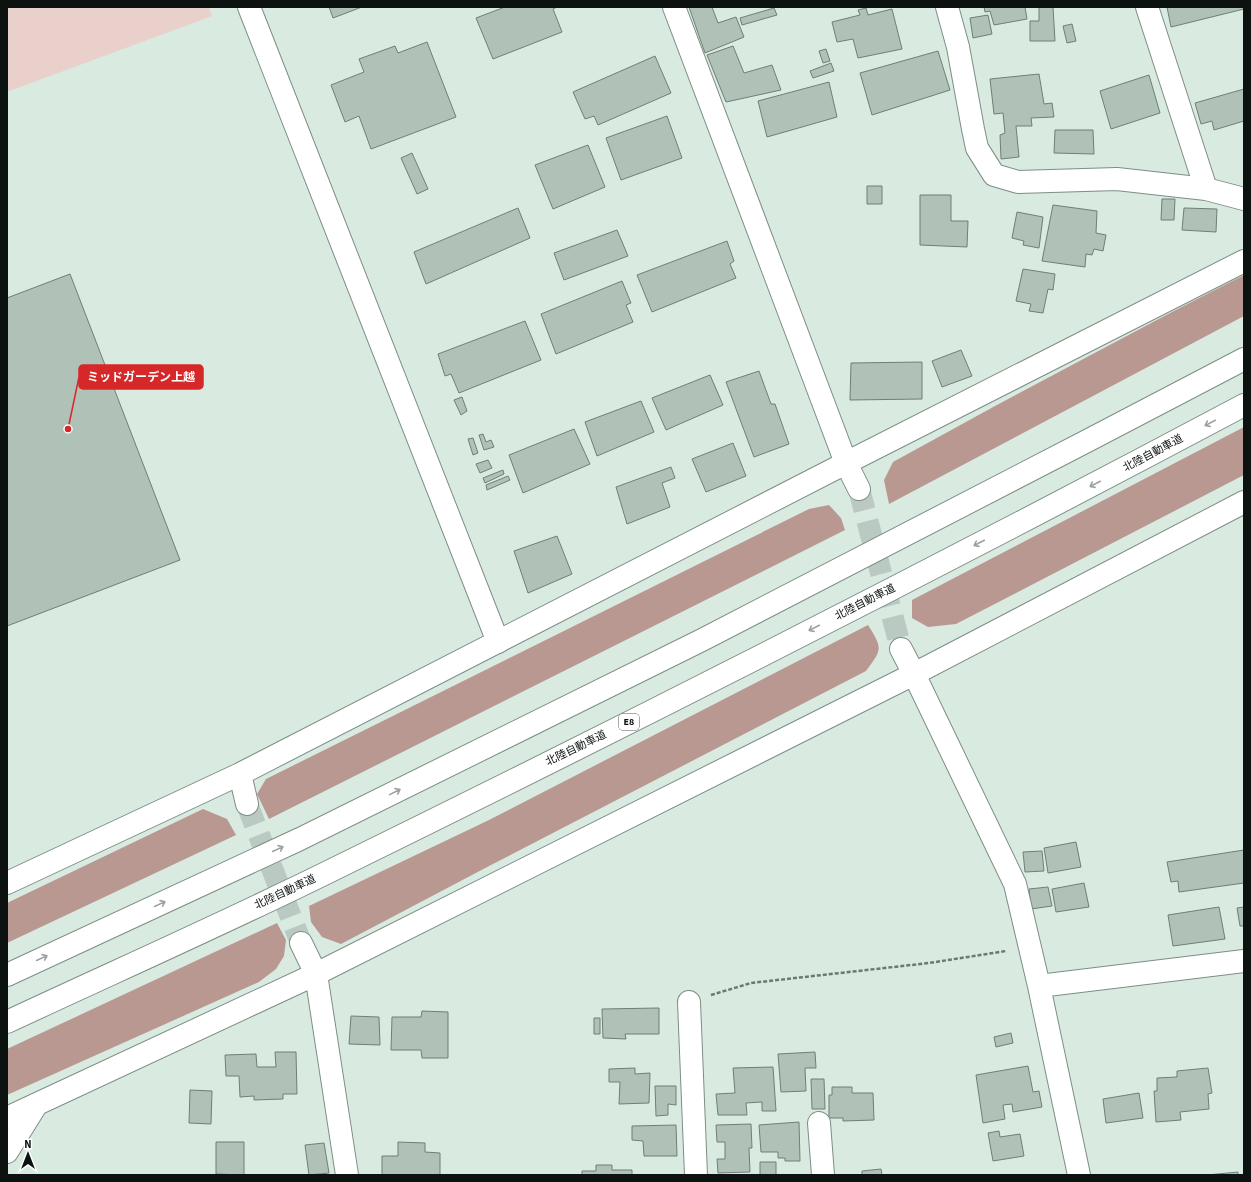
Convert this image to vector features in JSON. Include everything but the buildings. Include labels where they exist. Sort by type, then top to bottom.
[{"type":"main road","points":[[249,7],[498,642]]},
{"type":"main road","points":[[674,7],[846,463],[859,489]]},
{"type":"main road","points":[[947,7],[958,47],[972,129],[977,148],[994,175],[1018,182],[1117,179],[1206,189],[1244,199]]},
{"type":"main road","points":[[1147,7],[1206,189]]},
{"type":"main road","points":[[7,883],[240,774],[846,463],[1244,262]]},
{"type":"main road","points":[[7,975],[300,839],[695,644],[1244,359]]},
{"type":"main road","name":"北陸自動車道","points":[[7,1022],[319,876],[714,680],[1244,405]]},
{"type":"main road","points":[[7,1118],[316,974],[914,674],[1244,502]]},
{"type":"main road","points":[[901,649],[1015,884],[1079,1175]]},
{"type":"main road","points":[[240,774],[247,804]]},
{"type":"main road","points":[[301,943],[316,974],[347,1175]]},
{"type":"main road","points":[[1038,986],[1244,961]]},
{"type":"main road","points":[[689,1002],[696,1175]]},
{"type":"main road","points":[[7,1152],[37,1104]]},
{"type":"main road","points":[[820,1123],[822,1175]]},
{"type":"path","points":[[689,1002],[751,983],[928,962],[1030,947]]},
{"type":"shaded area","points":[[7,7],[209,7],[212,16],[7,92]]},
{"type":"shaded area","points":[[1244,275],[1244,316],[889,504],[884,480],[893,462],[995,406]]},
{"type":"shaded area","points":[[1244,427],[1244,475],[956,624],[928,627],[912,618],[912,600]]},
{"type":"shaded area","points":[[829,505],[841,518],[845,530],[269,819],[257,794],[266,779],[809,509]]},
{"type":"shaded area","points":[[868,625],[876,639],[879,649],[866,671],[341,944],[322,937],[311,922],[309,906],[489,820]]},
{"type":"shaded area","points":[[203,809],[227,819],[236,835],[7,943],[7,903]]},
{"type":"shaded area","points":[[277,923],[286,940],[284,956],[276,969],[259,982],[7,1095],[7,1049]]},
{"type":"tunnel","points":[[859,489],[901,649]]},
{"type":"tunnel","points":[[247,804],[301,943]]},
{"type":"place","name":"ミッドガーデン上越","points":[[68,429]]}]
